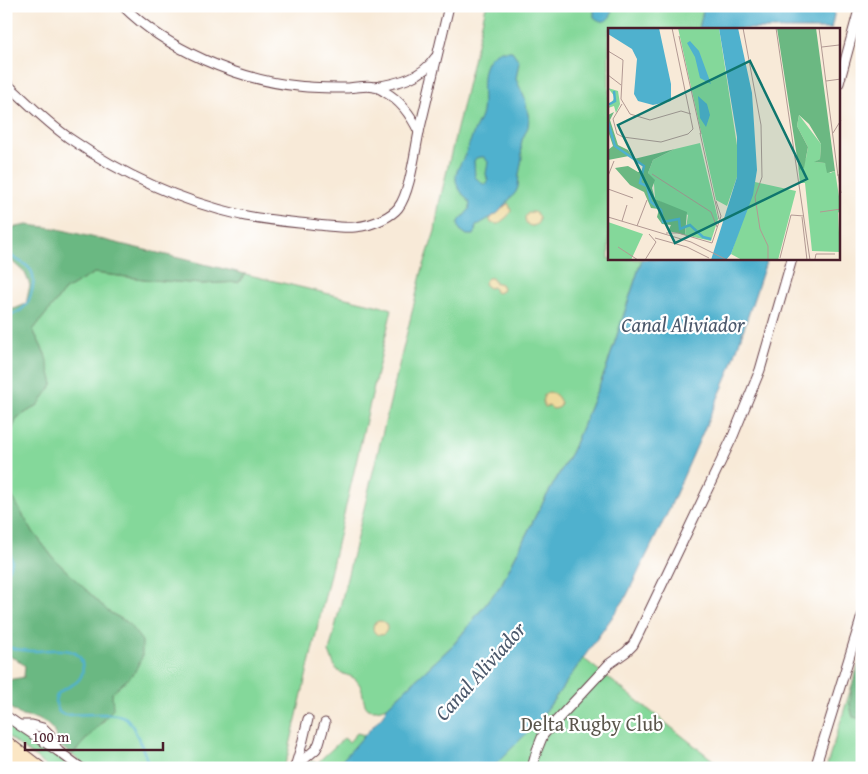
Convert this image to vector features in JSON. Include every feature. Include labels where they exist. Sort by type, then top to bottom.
[{"type":"main road","points":[[6,742],[40,768]]},
{"type":"main road","points":[[6,755],[22,768]]},
{"type":"street","points":[[123,6],[139,21],[186,52],[242,74],[272,82],[298,86],[330,88],[375,87],[396,84],[418,74],[432,64],[438,54]]},
{"type":"street","points":[[6,83],[68,137],[122,171],[160,189],[195,202],[242,215],[350,228],[365,226],[390,216],[404,198],[449,6]]},
{"type":"street","points":[[840,79],[860,6]]},
{"type":"street","points":[[375,87],[400,102],[412,118],[419,132]]},
{"type":"street","points":[[532,768],[543,735],[609,664],[626,652],[638,635],[733,436],[760,370],[792,260]]},
{"type":"street","points":[[816,768],[862,616]]},
{"type":"street","points":[[6,716],[19,725],[32,725],[43,728],[50,735],[58,751],[81,768]]},
{"type":"street","points":[[307,723],[324,727],[319,743],[313,752],[295,768],[307,723]]},
{"type":"green space","points":[[486,6],[704,6],[699,28],[608,28],[608,260],[642,260],[606,369],[572,451],[537,513],[501,585],[454,644],[387,707],[370,710],[364,703],[357,681],[338,671],[329,652],[422,271],[435,231],[439,204]]},
{"type":"green space","points":[[27,225],[54,228],[245,274],[239,282],[201,284],[94,273],[65,290],[33,330],[45,354],[53,384],[38,405],[17,418],[6,448],[6,307],[14,309],[26,304],[30,285],[25,273],[6,256],[6,229]]},
{"type":"green space","points":[[94,273],[201,284],[239,282],[245,274],[392,309],[287,758],[283,768],[89,768],[72,755],[104,721],[112,693],[134,673],[127,622],[109,612],[54,559],[31,529],[6,486],[6,448],[17,418],[38,405],[45,354],[33,330],[65,290]]},
{"type":"green space","points":[[6,486],[31,529],[54,559],[109,612],[127,622],[142,641],[142,657],[134,673],[112,693],[113,709],[72,755],[61,747],[53,730],[47,724],[38,719],[22,716],[6,705],[6,682],[24,677],[25,666],[18,660],[6,655]]},
{"type":"green space","points":[[862,655],[862,719],[853,717],[850,705],[852,685]]},
{"type":"green space","name":"Delta Rugby Club","points":[[583,658],[723,768],[492,768],[538,722]]},
{"type":"green space","points":[[852,685],[850,705],[853,717],[862,719],[862,768],[826,768]]},
{"type":"green space","points":[[6,721],[72,768],[49,768],[6,735]]},
{"type":"green space","points":[[357,733],[365,735],[335,768],[304,768],[310,761],[317,763],[344,738],[349,742]]},
{"type":"sand","points":[[509,204],[511,211],[508,216],[498,224],[491,223],[491,218]]},
{"type":"sand","points":[[529,212],[535,212],[539,219],[535,226],[529,226],[525,222],[525,216]]},
{"type":"sand","points":[[488,278],[492,278],[495,284],[501,284],[502,291],[495,292],[493,287],[489,288],[484,284]]},
{"type":"sand","points":[[549,392],[559,399],[561,403],[558,408],[545,407],[543,402],[544,395]]},
{"type":"sand","points":[[380,621],[385,623],[387,628],[385,633],[380,635],[375,633],[373,628],[375,623]]},
{"type":"water","points":[[594,6],[611,6],[612,13],[607,20],[600,21],[594,17]]},
{"type":"water","points":[[704,6],[836,6],[831,28],[699,28]]},
{"type":"water","points":[[501,51],[512,51],[517,58],[519,62],[516,79],[525,99],[529,119],[528,127],[522,140],[522,158],[516,192],[498,213],[476,226],[474,235],[467,235],[460,230],[458,224],[469,210],[470,203],[458,186],[456,173],[481,116],[484,71],[492,56]],"holes":[[[484,157],[488,162],[486,174],[488,182],[486,184],[483,184],[475,177],[474,161],[476,158]]]},
{"type":"water","name":"Canal Aliviador","points":[[642,260],[767,260],[729,373],[667,514],[625,599],[538,722],[492,768],[335,768],[383,715],[387,707],[454,644],[501,585],[537,513],[572,451],[606,369]]},
{"type":"waterway","points":[[6,250],[12,257],[28,267],[33,277],[31,296],[25,307],[18,312],[6,316]]},
{"type":"waterway","points":[[6,538],[12,562],[6,574]]},
{"type":"waterway","points":[[6,647],[30,651],[62,650],[75,653],[80,657],[83,669],[82,675],[76,683],[60,692],[57,696],[55,701],[59,712],[64,715],[105,714],[126,718],[143,749],[149,768]]}]
